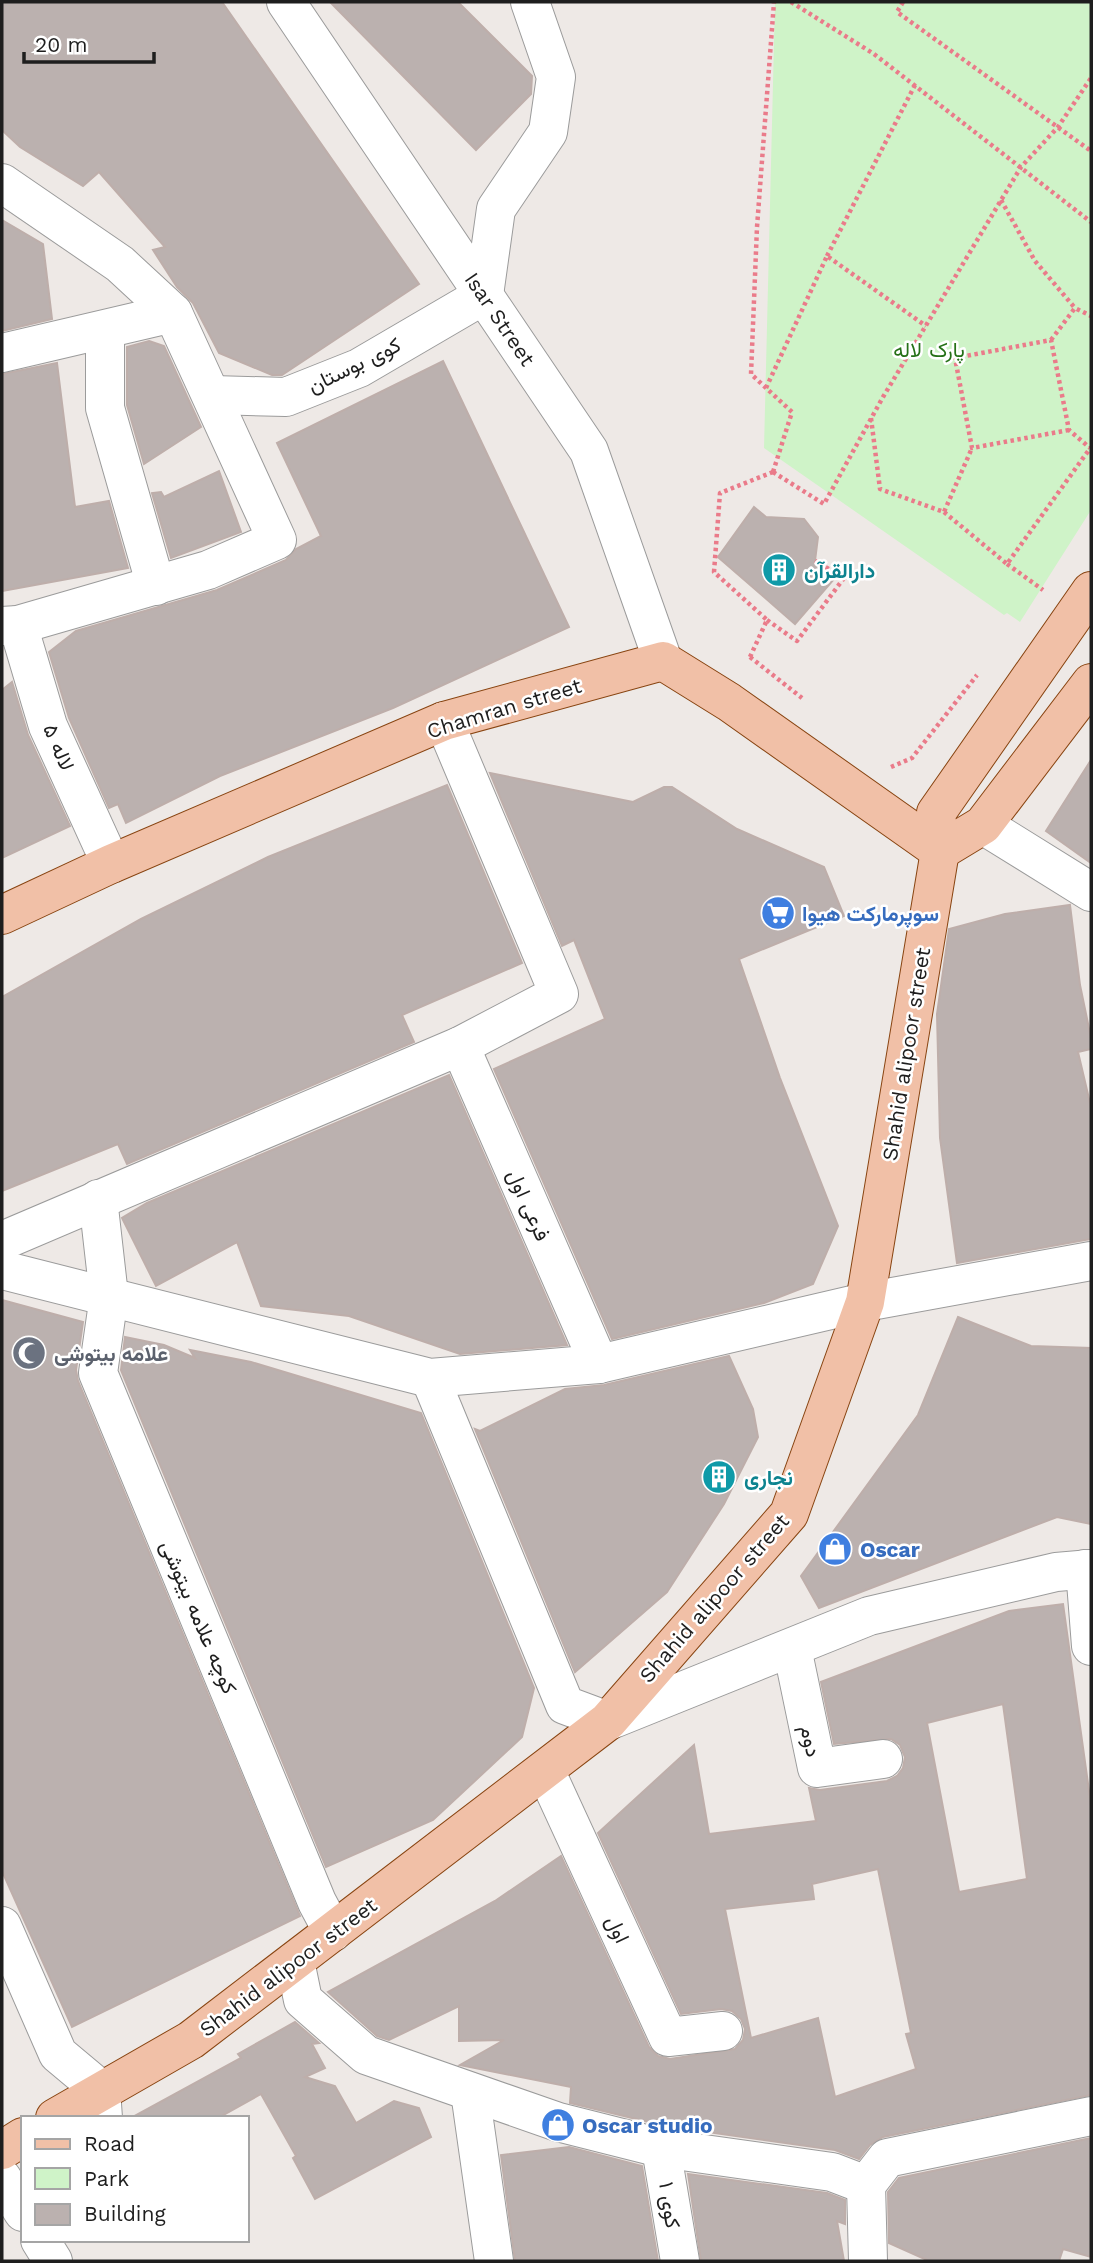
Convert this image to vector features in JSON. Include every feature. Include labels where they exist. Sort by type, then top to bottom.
[{"type":"main road","name":"Shahid alipoor street","points":[[62,2116],[102,2104],[191,2040],[608,1721],[789,1514],[865,1301],[940,851],[936,813],[1091,591]]},
{"type":"main road","points":[[663,661],[729,702],[940,851],[983,825],[1091,683]]},
{"type":"main road","name":"Chamran street","points":[[2,915],[111,864],[444,721],[663,661]]},
{"type":"main road","points":[[2,2150],[21,2138]]},
{"type":"street","name":"Isar Street","points":[[286,2],[589,451],[663,661]]},
{"type":"street","points":[[484,295],[496,209],[548,132],[556,77],[530,2]]},
{"type":"street","points":[[2,183],[120,264],[173,313],[213,395],[277,540],[208,570],[10,626]]},
{"type":"street","name":"کوی بوستان","points":[[213,395],[286,397],[359,368],[484,295]]},
{"type":"street","points":[[2,354],[105,332],[173,313]]},
{"type":"street","points":[[105,332],[105,408],[156,586]]},
{"type":"street","name":"لاله ۵","points":[[10,626],[48,726],[111,864]]},
{"type":"street","points":[[2,1241],[460,1046],[559,994],[444,721]]},
{"type":"street","points":[[983,825],[1091,892]]},
{"type":"street","name":"فرعی اول","points":[[460,1046],[599,1364]]},
{"type":"street","name":"کوچه علامه بیتوشی","points":[[98,1199],[109,1296],[98,1373],[317,1902],[333,1932]]},
{"type":"street","points":[[2,1270],[430,1378],[599,1364],[865,1301],[1091,1261]]},
{"type":"street","points":[[430,1378],[565,1706],[608,1721],[869,1616],[1056,1572],[1088,1569],[1091,1646]]},
{"type":"street","name":"دوم","points":[[792,1648],[817,1768],[883,1759]]},
{"type":"street","name":"اول","points":[[545,1770],[668,2037],[723,2031]]},
{"type":"street","points":[[2,1926],[58,2054],[102,2104]]},
{"type":"street","points":[[295,1961],[303,2000],[366,2055],[558,2122],[661,2148],[832,2172],[866,2185]]},
{"type":"street","points":[[470,2092],[494,2261]]},
{"type":"street","points":[[868,2261],[866,2185],[887,2158],[1091,2116]]},
{"type":"street","name":"کوی ۱","points":[[661,2148],[680,2261]]},
{"type":"street","points":[[2,2178],[21,2209]]},
{"type":"street","points":[[41,2242],[53,2261]]},
{"type":"street","points":[[61,2261],[70,2242]]},
{"type":"path","points":[[773,472],[792,412],[751,374],[757,227],[774,2]]},
{"type":"path","points":[[791,2],[874,54],[1091,222]]},
{"type":"path","points":[[903,2],[897,12],[1091,150]]},
{"type":"path","points":[[773,472],[824,504],[871,418],[1021,167],[1058,127],[1091,78]]},
{"type":"path","points":[[766,388],[827,256],[915,85]]},
{"type":"path","points":[[1001,200],[1035,261],[1076,308],[1091,316]]},
{"type":"path","points":[[827,256],[926,326]]},
{"type":"path","points":[[944,512],[972,448],[955,358],[1051,340],[1076,308]]},
{"type":"path","points":[[1007,564],[1091,447],[1069,430],[1051,340]]},
{"type":"path","points":[[871,418],[880,489],[944,512],[1007,564],[1045,591],[1037,601]]},
{"type":"path","points":[[972,448],[1069,430]]},
{"type":"path","points":[[773,472],[720,493],[714,572],[767,620],[797,641],[844,578],[815,561]]},
{"type":"path","points":[[729,702],[767,620]]},
{"type":"path","points":[[912,758],[986,664]]},
{"type":"green space","name":"پارک لاله","points":[[775,2],[1091,2],[1091,510],[1020,622],[1007,613],[1004,615],[764,448]]},
{"type":"building","points":[[2,2],[222,2],[419,284],[282,375],[272,375],[219,353],[193,303],[177,287],[153,250],[165,247],[99,172],[83,186],[20,147],[2,130]]},
{"type":"building","points":[[330,2],[458,2],[532,76],[531,94],[476,150]]},
{"type":"building","points":[[2,220],[43,244],[52,319],[2,331]]},
{"type":"building","points":[[149,341],[164,346],[201,427],[144,464],[127,405],[127,347]]},
{"type":"building","points":[[443,361],[569,627],[393,708],[220,776],[126,823],[118,804],[109,808],[69,718],[49,652],[76,631],[217,590],[286,560],[296,549],[321,536],[277,443]]},
{"type":"building","points":[[57,363],[75,507],[109,501],[128,568],[2,591],[2,374]]},
{"type":"building","points":[[219,471],[241,532],[171,558],[152,493],[161,492],[164,497]]},
{"type":"building","name":"دارالقرآن","points":[[754,507],[766,517],[804,519],[818,537],[815,561],[834,579],[795,624],[718,557]]},
{"type":"building","points":[[12,682],[28,735],[70,826],[2,858],[2,690]]},
{"type":"building","points":[[1091,760],[1091,863],[1046,831]]},
{"type":"building","points":[[490,773],[633,802],[664,787],[672,787],[737,829],[824,867],[844,916],[739,959],[780,1078],[838,1226],[813,1284],[764,1303],[612,1339],[494,1069],[605,1019],[574,940],[562,946]]},
{"type":"building","points":[[447,785],[522,963],[402,1015],[414,1042],[127,1164],[118,1144],[2,1191],[2,997],[141,919],[268,857]]},
{"type":"building","points":[[1070,905],[1080,985],[1091,1038],[1091,1049],[1078,1052],[1091,1107],[1091,1239],[957,1263],[940,1138],[937,1014],[949,929],[1005,914]]},
{"type":"building","points":[[449,1075],[567,1345],[460,1354],[349,1316],[261,1306],[237,1242],[156,1286],[122,1218],[147,1203]]},
{"type":"building","points":[[2,1300],[83,1322],[76,1370],[78,1381],[300,1916],[72,2027],[2,1871]]},
{"type":"building","points":[[958,1317],[1031,1346],[1091,1348],[1091,1524],[1057,1517],[819,1608],[801,1576],[918,1415]]},
{"type":"building","points":[[125,1337],[164,1345],[195,1358],[190,1350],[251,1362],[421,1413],[534,1688],[522,1737],[433,1820],[326,1867],[121,1370]]},
{"type":"building","points":[[729,1356],[753,1409],[758,1437],[724,1504],[667,1592],[575,1672],[475,1429],[480,1431],[565,1389],[604,1385]]},
{"type":"building","points":[[1063,1604],[1091,1805],[1091,2095],[883,2137],[870,2145],[859,2159],[835,2150],[665,2126],[570,2103],[571,2087],[460,2065],[504,2040],[459,2041],[459,2006],[389,2040],[377,2036],[328,1992],[495,1901],[561,1856],[649,2047],[658,2056],[670,2059],[735,2049],[743,2040],[745,2029],[741,2019],[732,2011],[721,2009],[681,2014],[598,1833],[694,1745],[709,1834],[816,1821],[809,1788],[820,1790],[887,1781],[897,1776],[903,1768],[905,1757],[900,1745],[891,1739],[834,1744],[821,1682],[1009,1611]],"holes":[[[1003,1704],[1027,1879],[959,1892],[927,1723]],[[878,1869],[911,2033],[906,2034],[916,2069],[835,2097],[818,2018],[751,2038],[725,1909],[814,1899],[812,1884]]]},
{"type":"building","points":[[295,2022],[319,2043],[312,2044],[325,2068],[305,2077],[335,2086],[356,2123],[394,2101],[419,2108],[431,2137],[315,2199],[293,2158],[296,2156],[261,2094],[222,2116],[135,2116],[241,2058],[238,2054]]},
{"type":"building","points":[[1091,2138],[1091,2257],[1063,2249],[1059,2261],[929,2261],[889,2243],[888,2192],[899,2178]]},
{"type":"building","points":[[569,2147],[642,2166],[658,2261],[515,2261],[501,2155]]},
{"type":"building","points":[[688,2174],[827,2193],[845,2200],[845,2224],[837,2221],[844,2261],[701,2261]]},
{"type":"place","name":"دارالقرآن","points":[[779,570]]},
{"type":"place","name":"سوپرمارکت هیوا","points":[[778,913]]},
{"type":"place","name":"علامه بیتوشی","points":[[29,1353]]},
{"type":"place","name":"نجاری","points":[[719,1477]]},
{"type":"place","name":"Oscar","points":[[835,1549]]},
{"type":"place","name":"Oscar studio","points":[[558,2125]]}]
